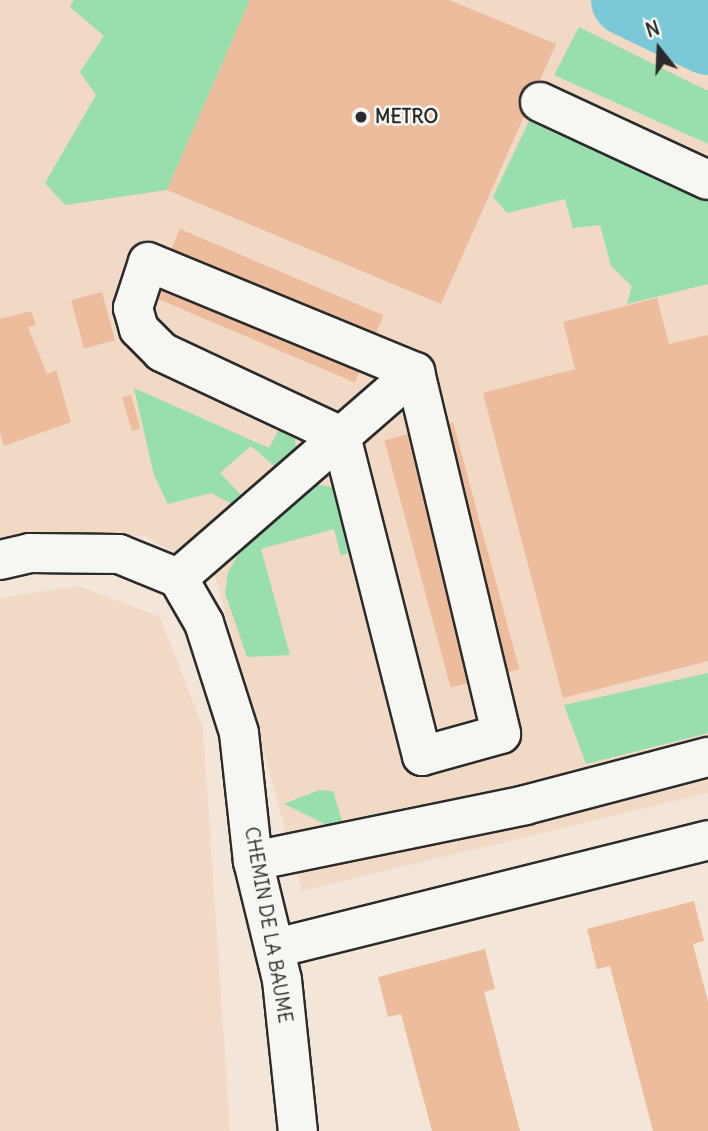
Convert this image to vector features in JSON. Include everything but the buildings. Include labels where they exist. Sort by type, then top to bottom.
[{"type":"street","points":[[540,102],[708,180]]},
{"type":"street","points":[[341,436],[162,352],[139,330],[133,308],[148,262],[415,372]]},
{"type":"street","points":[[341,436],[422,756],[501,734],[415,372]]},
{"type":"street","points":[[0,560],[30,553],[119,554],[178,578],[415,372]]},
{"type":"street","name":"CHEMIN DE LA BAUME","points":[[178,578],[204,623],[239,733],[253,861],[276,948],[298,1131]]},
{"type":"street","points":[[253,861],[525,805],[708,758]]},
{"type":"street","points":[[276,948],[708,840]]},
{"type":"shaded area","points":[[0,0],[708,0],[708,793],[302,891],[215,576],[147,537],[86,532],[0,550]]},
{"type":"shaded area","points":[[79,586],[160,617],[203,728],[230,1131],[0,1131],[0,598]]},
{"type":"green space","points":[[74,0],[250,0],[167,190],[65,205],[45,183],[96,95],[80,72],[104,36],[70,7]]},
{"type":"green space","points":[[579,27],[708,91],[708,144],[554,75]]},
{"type":"green space","points":[[529,121],[708,199],[708,284],[627,304],[632,286],[611,266],[600,225],[573,228],[565,199],[507,213],[493,197]]},
{"type":"green space","points":[[134,388],[269,448],[284,420],[294,428],[296,447],[274,466],[251,446],[220,473],[241,495],[232,504],[211,493],[168,504],[154,475]]},
{"type":"green space","points":[[318,485],[334,487],[340,498],[351,551],[341,556],[334,529],[261,549],[290,655],[247,657],[225,593],[228,572],[245,543],[255,539]]},
{"type":"green space","points":[[708,673],[708,733],[586,764],[564,705]]},
{"type":"green space","points":[[319,790],[333,791],[343,824],[331,827],[284,804]]},
{"type":"waterway","points":[[627,0],[708,39]]},
{"type":"place","name":"METRO","points":[[361,117]]}]
